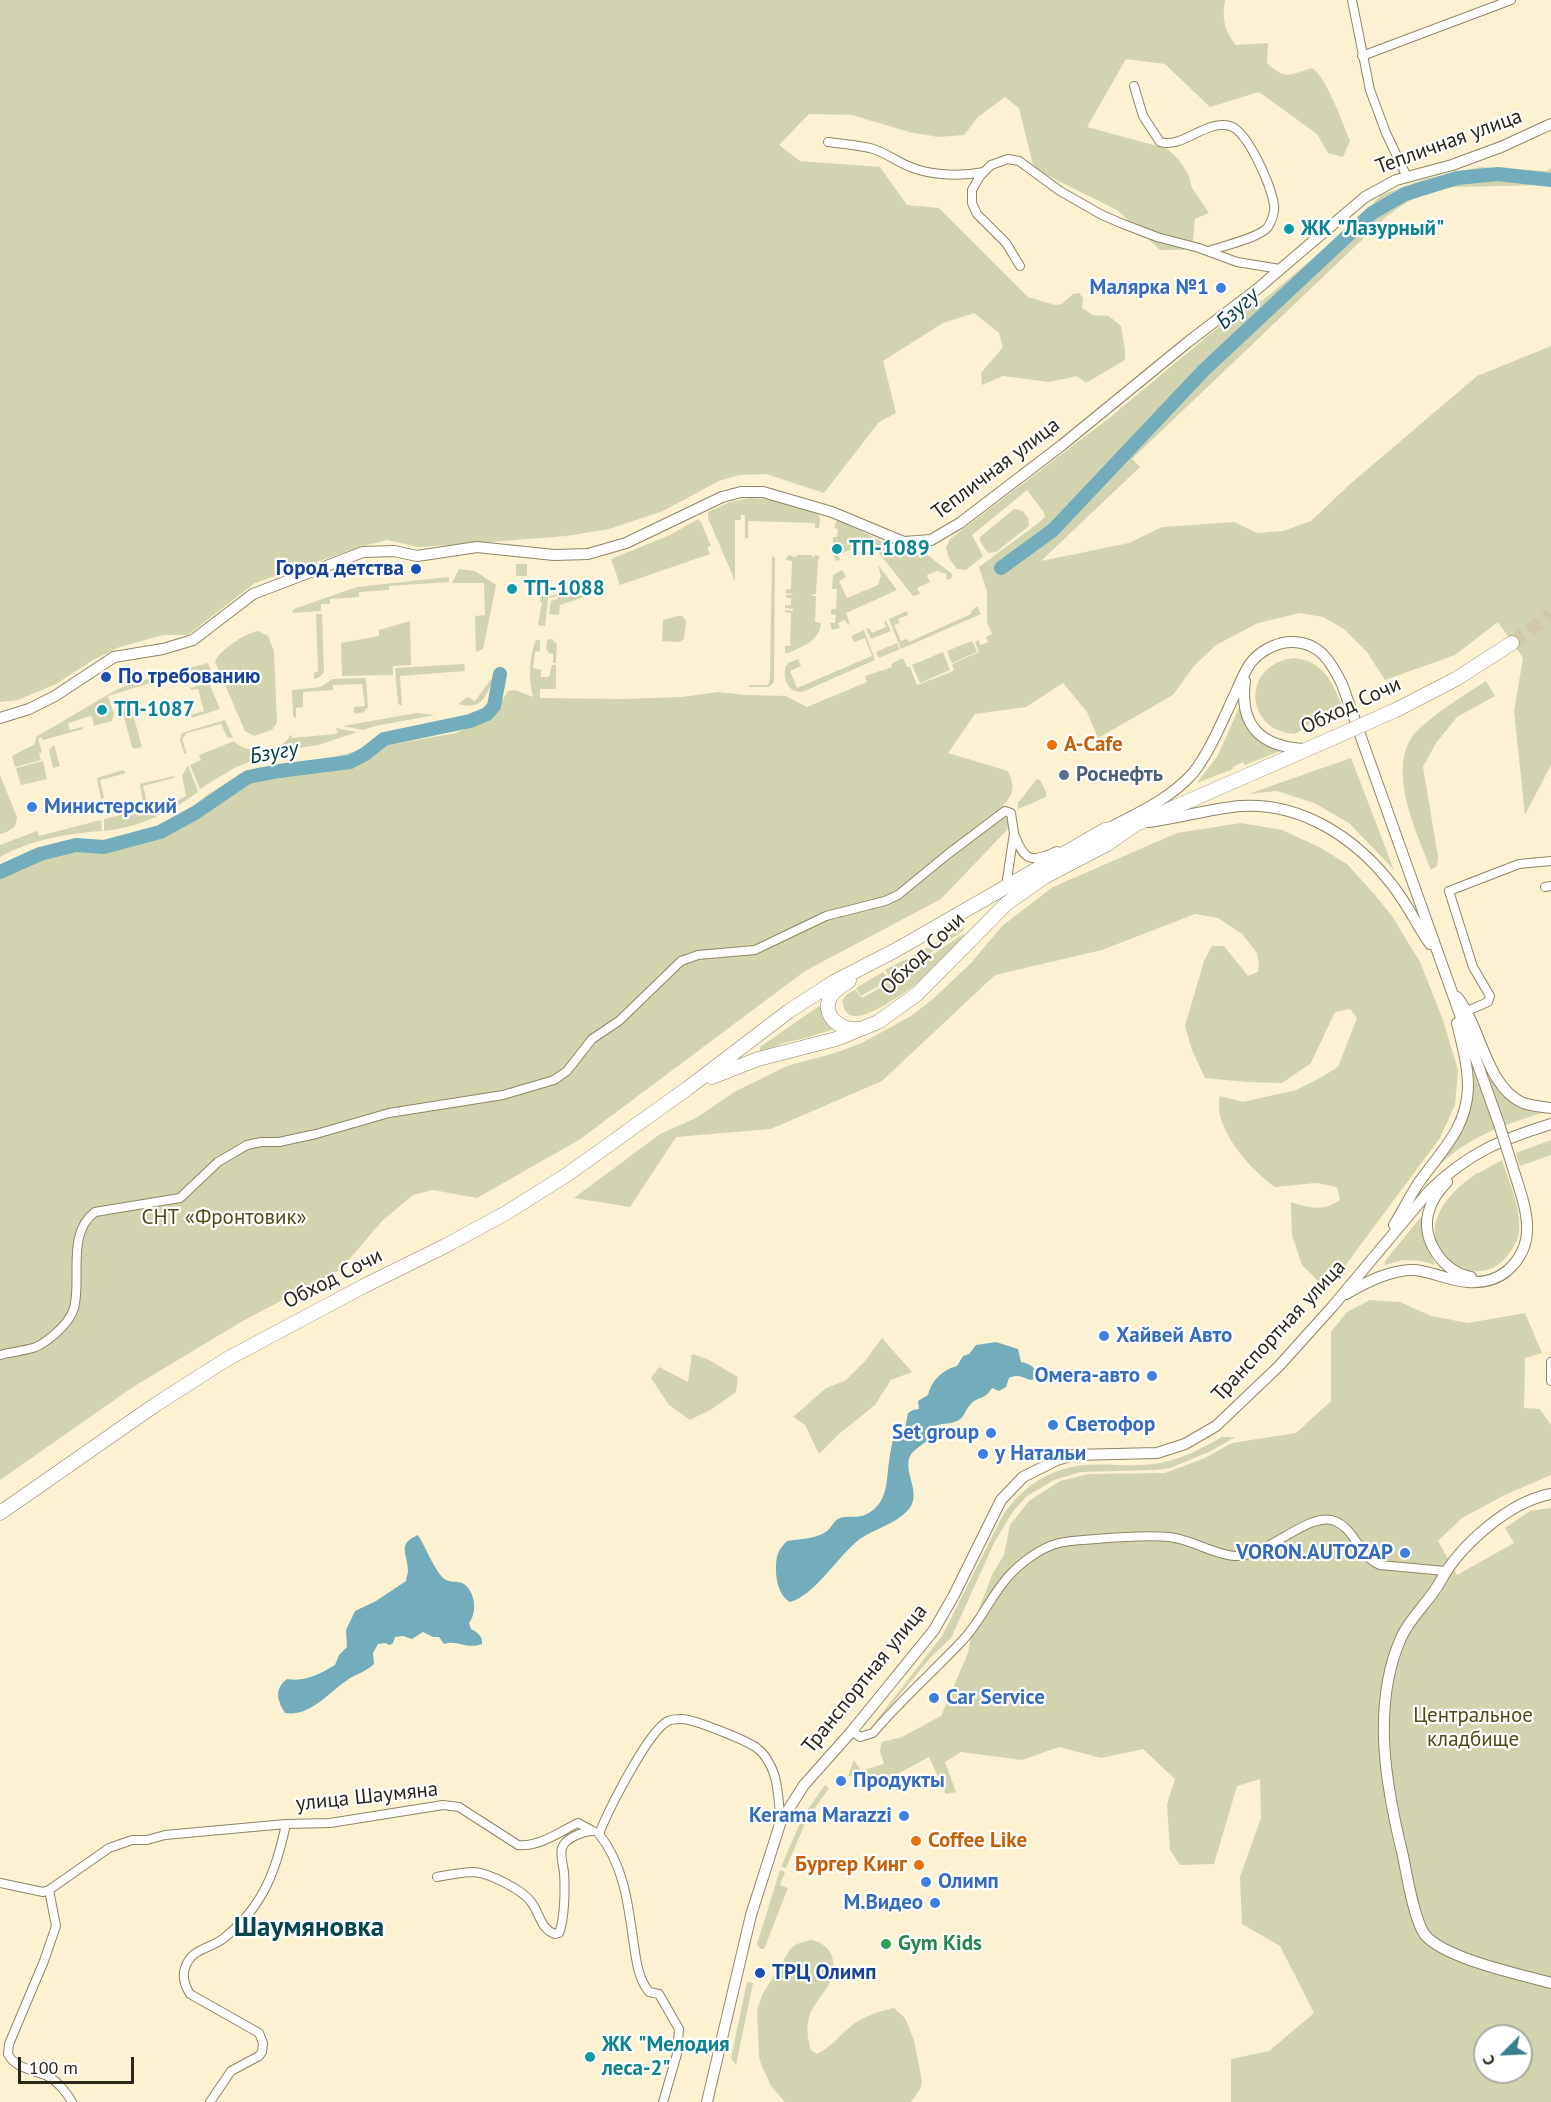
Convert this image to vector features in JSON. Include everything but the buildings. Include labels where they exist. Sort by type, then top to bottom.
[{"type":"highway","name":"Обход Сочи","points":[[688,1088],[741,1065],[864,1029],[892,1014],[917,994],[1006,904],[1044,877],[1109,843],[1134,825],[1398,709],[1456,679],[1512,643]]},
{"type":"highway","name":"Обход Сочи","points":[[0,1513],[155,1405],[227,1359],[506,1214],[568,1174],[688,1088],[789,1011],[834,981],[896,950],[1105,830],[1134,825]]},
{"type":"highway","points":[[864,1029],[840,1028],[829,1012],[830,998],[837,989],[896,950]]},
{"type":"main road","name":"Тепличная улица","points":[[0,718],[29,709],[55,696],[114,657],[180,645],[193,640],[253,594],[363,552],[394,551],[417,556],[485,548],[554,555],[588,554],[626,543],[722,497],[753,491],[776,495],[832,512],[904,542],[931,540],[960,523],[1062,445],[1280,269],[1365,196],[1380,187],[1407,177],[1452,165],[1501,147],[1551,124]]},
{"type":"main road","points":[[1105,830],[1167,796],[1193,772],[1217,733],[1246,670],[1254,659],[1269,647],[1289,641],[1306,642],[1322,652],[1332,664],[1342,684],[1499,1124],[1528,1226],[1526,1247],[1515,1264],[1496,1278],[1476,1283],[1451,1280],[1433,1273],[1413,1270],[1394,1272],[1365,1284],[1339,1300]]},
{"type":"main road","points":[[1246,670],[1243,693],[1245,709],[1255,729],[1269,742],[1288,748],[1308,749]]},
{"type":"main road","points":[[1134,825],[1238,807],[1261,806],[1282,809],[1318,821],[1341,835],[1372,861],[1393,886],[1439,956]]},
{"type":"main road","points":[[1449,987],[1467,1011],[1488,1060],[1504,1088],[1514,1098],[1525,1103],[1551,1108]]},
{"type":"main road","points":[[1379,1250],[1420,1181],[1456,1134],[1464,1108],[1468,1090],[1467,1070],[1449,987]]},
{"type":"main road","name":"Транспортная улица","points":[[707,2102],[746,1934],[781,1821],[804,1785],[852,1731],[934,1630],[954,1595],[988,1524],[1010,1488],[1023,1477],[1057,1460],[1073,1455],[1157,1453],[1200,1437],[1216,1426],[1250,1395],[1339,1300],[1430,1190],[1469,1157],[1490,1146],[1551,1124]]},
{"type":"main road","points":[[1469,1157],[1443,1186],[1431,1206],[1427,1225],[1433,1246],[1439,1258],[1447,1265],[1470,1277],[1492,1274],[1515,1264]]},
{"type":"main road","points":[[1551,1494],[1513,1509],[1487,1528],[1445,1571],[1433,1593],[1401,1637],[1388,1682],[1384,1728],[1396,1831],[1417,1916],[1425,1934],[1443,1948],[1471,1960],[1551,1983]]},
{"type":"street","points":[[1352,0],[1362,56],[1374,101],[1407,177]]},
{"type":"street","points":[[1362,56],[1511,0]]},
{"type":"street","points":[[1134,86],[1143,116],[1160,142],[1170,143],[1223,124],[1233,126],[1242,133],[1251,147],[1274,206],[1271,222],[1259,233],[1208,251]]},
{"type":"street","points":[[828,142],[871,148],[924,171],[971,175],[984,172]]},
{"type":"street","points":[[1020,266],[1006,243],[977,214],[972,203],[972,190],[984,172],[991,165],[1008,159],[1019,160],[1060,191],[1102,215],[1157,237],[1208,251],[1237,262],[1280,269]]},
{"type":"street","points":[[0,1355],[38,1346],[54,1335],[69,1319],[74,1308],[76,1292],[76,1256],[86,1221],[95,1212],[180,1198],[218,1162],[248,1145],[279,1142],[316,1134],[389,1113],[503,1095],[554,1080],[567,1071],[591,1039],[619,1020],[681,961],[698,955],[755,950],[826,916],[891,898],[987,826],[1002,812],[1008,811],[1014,823],[1014,833],[1006,886]]},
{"type":"street","points":[[1014,833],[1023,853],[1028,858],[1040,859],[1057,851],[1071,849]]},
{"type":"street","points":[[1467,1011],[1488,1002],[1490,996],[1473,967],[1449,891],[1519,864],[1551,861]]},
{"type":"street","points":[[1551,1362],[1551,1381]]},
{"type":"street","points":[[852,1731],[860,1737],[873,1732],[964,1640],[1009,1575],[1043,1550],[1061,1543],[1165,1537],[1236,1556],[1259,1552],[1299,1528],[1317,1521],[1328,1520],[1335,1521],[1352,1535],[1363,1553],[1373,1562],[1445,1571]]},
{"type":"street","points":[[437,1877],[476,1872],[490,1876],[531,1900],[544,1927],[555,1934],[559,1933],[563,1905],[562,1849],[564,1844],[571,1839],[595,1832],[655,1735],[668,1721],[683,1719],[746,1742],[765,1755],[774,1777],[781,1821]]},
{"type":"street","name":"улица Шаумяна","points":[[49,1890],[109,1848],[132,1840],[286,1824],[330,1823],[443,1805],[459,1807],[518,1845],[529,1846],[539,1843],[578,1822],[595,1832]]},
{"type":"street","points":[[210,2102],[231,2071],[259,2056],[263,2043],[259,2033],[190,1994],[185,1986],[185,1967],[195,1952],[222,1940],[230,1933],[246,1918],[264,1894],[286,1824]]},
{"type":"street","points":[[595,1832],[610,1850],[621,1874],[640,1977],[649,1992],[658,1994],[679,2029],[677,2054],[663,2102]]},
{"type":"street","points":[[0,1883],[43,1892],[49,1890],[56,1926],[44,1961],[9,2044],[8,2054],[10,2060],[16,2064],[51,2078],[72,2102]]},
{"type":"green space","points":[[0,0],[1225,0],[1225,24],[1236,45],[1268,43],[1267,63],[1283,74],[1292,74],[1312,68],[1323,80],[1350,141],[1343,157],[1328,153],[1317,134],[1259,92],[1210,107],[1165,64],[1126,59],[1087,127],[1168,149],[1188,174],[1192,188],[1209,213],[1195,219],[1193,241],[1184,250],[1160,250],[1117,210],[1034,169],[1019,108],[1005,97],[978,117],[964,135],[938,137],[909,132],[852,115],[809,114],[779,145],[800,161],[880,167],[907,205],[939,208],[1028,297],[1055,305],[1062,304],[1073,294],[1079,293],[1083,298],[1082,308],[1093,315],[1109,316],[1121,326],[1125,360],[1086,383],[1077,376],[1049,382],[1003,376],[982,385],[981,373],[1003,347],[999,333],[974,313],[943,323],[883,361],[896,413],[879,422],[824,493],[766,474],[739,475],[719,481],[663,511],[609,529],[566,536],[465,544],[418,547],[387,540],[363,546],[255,583],[188,635],[163,635],[120,647],[93,660],[56,684],[18,700],[0,702]]},
{"type":"green space","name":"СНТ «Фронтовик»","points":[[1480,167],[1547,171],[1551,168],[1551,185],[1453,187],[1432,190],[1387,216],[1132,459],[1140,467],[1041,561],[1129,543],[1162,527],[1234,522],[1257,533],[1283,531],[1311,521],[1349,485],[1477,376],[1551,346],[1551,765],[1525,815],[1514,711],[1523,658],[1498,622],[1455,655],[1385,680],[1367,652],[1344,629],[1323,617],[1300,613],[1258,623],[1216,645],[1194,666],[1173,695],[1098,738],[1087,712],[1063,683],[1026,707],[975,714],[948,753],[1008,771],[1012,781],[1012,790],[1003,805],[1010,819],[1007,830],[941,899],[805,971],[579,1140],[477,1198],[433,1190],[413,1195],[382,1221],[341,1269],[241,1322],[133,1387],[0,1480],[0,866],[30,852],[68,841],[107,841],[151,829],[173,819],[240,774],[260,767],[322,760],[361,750],[456,733],[493,716],[508,691],[515,690],[533,697],[530,668],[536,640],[540,640],[540,651],[535,652],[533,668],[541,670],[541,677],[549,677],[552,665],[556,665],[556,689],[540,689],[540,698],[623,699],[682,697],[718,692],[786,696],[807,707],[867,682],[865,676],[892,667],[891,664],[903,658],[907,667],[910,667],[917,685],[951,672],[954,670],[952,664],[979,652],[975,642],[978,640],[981,645],[988,642],[986,637],[992,634],[987,622],[987,592],[979,567],[1045,517],[1027,490],[972,535],[983,556],[966,570],[957,569],[949,558],[946,548],[950,539],[1108,419],[1210,334],[1258,299],[1262,301],[1318,254],[1344,240],[1369,213],[1374,202],[1381,195],[1425,179]]},
{"type":"green space","points":[[750,498],[774,500],[817,513],[820,518],[819,528],[815,528],[815,523],[748,521],[748,538],[745,538],[745,515],[741,515],[741,520],[735,520],[735,581],[708,518],[708,512],[730,502]]},
{"type":"green space","points":[[1014,509],[1023,511],[1028,518],[1029,526],[996,552],[988,553],[980,537]]},
{"type":"green space","points":[[698,519],[711,546],[707,547],[710,554],[620,585],[611,559],[670,535]]},
{"type":"green space","points":[[839,520],[903,552],[904,550],[925,553],[952,574],[952,578],[947,580],[946,574],[937,571],[927,575],[930,582],[917,588],[920,594],[913,596],[868,539],[838,555],[840,560],[836,561],[833,554],[839,554],[840,546],[837,543],[833,544],[833,537],[837,537],[838,529],[834,528]]},
{"type":"green space","points":[[772,555],[775,559],[774,682],[769,687],[749,687],[749,685],[768,685],[770,679]]},
{"type":"green space","points":[[788,555],[820,557],[816,594],[812,596],[816,596],[815,622],[821,623],[814,639],[785,653],[785,646],[793,645],[790,644],[791,613],[785,612],[785,610],[793,611],[793,609],[785,608],[791,605],[791,598],[786,598],[786,595],[794,594],[786,593],[786,590],[791,589],[792,561],[786,560]]},
{"type":"green space","points":[[516,564],[527,564],[527,576],[516,576]]},
{"type":"green space","points":[[878,565],[897,590],[846,613],[850,624],[848,625],[845,620],[838,623],[840,628],[832,630],[830,623],[835,623],[836,615],[831,614],[831,609],[836,609],[837,589],[832,589],[833,575],[842,570],[846,577],[839,581],[847,598],[878,585],[881,576]]},
{"type":"green space","points":[[459,569],[475,571],[496,585],[483,649],[476,652],[475,616],[485,615],[484,583],[452,583]]},
{"type":"green space","points":[[449,577],[449,582],[389,586],[389,590],[359,592],[359,597],[330,599],[330,604],[321,604],[321,611],[292,613],[294,609],[357,587]]},
{"type":"green space","points":[[597,585],[600,592],[560,605],[559,615],[549,614],[551,601],[558,599],[557,596],[548,598],[545,626],[538,625],[541,595],[548,593],[550,596]]},
{"type":"green space","points":[[977,606],[981,614],[901,649],[889,619],[907,611],[908,615],[898,619],[900,623],[894,625],[901,641],[907,639],[909,642],[971,614]]},
{"type":"green space","points":[[316,614],[322,614],[324,672],[320,677],[314,679],[314,673],[318,671]]},
{"type":"green space","points":[[682,616],[686,621],[684,639],[679,642],[662,641],[663,620]]},
{"type":"green space","points":[[410,621],[411,665],[393,666],[393,675],[342,676],[341,643],[379,636],[379,630]]},
{"type":"green space","points":[[884,621],[891,631],[871,639],[866,629],[869,628],[872,633],[886,627]]},
{"type":"green space","points":[[864,630],[875,660],[802,692],[790,688],[785,677],[785,668],[788,663],[798,659],[801,666],[790,671],[797,688],[872,656],[865,638],[854,642],[851,636]]},
{"type":"green space","points":[[258,631],[268,636],[274,651],[277,723],[272,730],[254,736],[245,731],[215,662],[221,653],[234,643]]},
{"type":"green space","points":[[552,639],[557,644],[556,663],[553,663],[553,654],[549,653],[546,648],[547,640]]},
{"type":"green space","points":[[972,641],[977,652],[952,663],[947,651]]},
{"type":"green space","points":[[897,643],[900,649],[879,658],[876,652]]},
{"type":"green space","points":[[943,652],[950,670],[920,683],[912,665]]},
{"type":"green space","points":[[1294,658],[1313,663],[1320,668],[1331,682],[1343,709],[1325,714],[1295,734],[1278,730],[1266,722],[1258,710],[1256,697],[1258,684],[1265,672],[1277,663]]},
{"type":"green space","points":[[208,663],[212,674],[172,684],[171,682],[197,676],[195,670],[165,678],[166,685],[162,686],[160,680],[108,696],[114,714],[112,721],[93,726],[91,716],[68,723],[70,730],[83,727],[83,729],[43,740],[41,737],[38,739],[42,752],[39,753],[41,760],[15,767],[12,756],[35,744],[36,737],[114,691],[130,684]]},
{"type":"green space","points":[[464,664],[465,671],[400,676],[402,706],[398,704],[395,668]]},
{"type":"green space","points":[[366,678],[368,707],[364,712],[354,714],[354,707],[365,706],[362,684],[333,685],[333,690],[303,692],[303,707],[296,708],[296,718],[293,716],[292,690],[321,687],[332,679]]},
{"type":"green space","points":[[491,679],[493,680],[490,687],[481,702],[472,706],[458,704],[468,697],[475,701]]},
{"type":"green space","points":[[1486,681],[1495,696],[1457,717],[1436,743],[1423,767],[1438,857],[1437,866],[1431,870],[1406,799],[1403,761],[1408,744],[1418,730],[1434,716]]},
{"type":"green space","points":[[209,683],[220,709],[192,718],[191,715],[204,711],[198,689],[191,690],[190,688]]},
{"type":"green space","points":[[130,705],[137,717],[134,718],[142,747],[135,749],[132,747],[123,714],[124,709]]},
{"type":"green space","points":[[1239,708],[1280,751],[1245,765],[1243,762],[1233,769],[1197,783],[1218,755]]},
{"type":"green space","points":[[416,713],[435,715],[363,730],[343,726]]},
{"type":"green space","points":[[225,720],[233,738],[227,737],[221,724],[187,733],[182,739],[187,754],[184,753],[180,740],[182,733]]},
{"type":"green space","points":[[336,728],[357,732],[318,745],[274,752],[234,768],[200,789],[190,765],[201,760],[199,755],[234,741],[247,749],[265,750],[281,745],[291,734],[292,738],[335,734],[338,733]]},
{"type":"green space","points":[[54,745],[60,766],[53,768],[49,750]]},
{"type":"green space","points":[[1351,758],[1394,870],[1349,823],[1314,803],[1277,791],[1248,794]]},
{"type":"green space","points":[[43,761],[47,779],[21,785],[16,768]]},
{"type":"green space","points":[[188,765],[198,792],[154,818],[104,831],[104,819],[144,809],[140,784],[174,776],[174,778],[143,786],[147,802],[154,801],[157,812],[186,796],[182,776]]},
{"type":"green space","points":[[123,770],[126,773],[100,780],[104,798],[101,799],[97,778]]},
{"type":"green space","points":[[0,775],[17,817],[16,824],[12,828],[0,834]]},
{"type":"green space","points":[[1037,779],[1040,780],[1046,792],[1046,797],[1018,809],[1018,803]]},
{"type":"green space","points":[[101,820],[102,831],[50,838],[0,857],[0,845],[37,831],[39,836]]},
{"type":"green space","points":[[1241,823],[1282,830],[1319,847],[1347,864],[1375,895],[1392,916],[1420,962],[1443,1020],[1458,1070],[1455,1105],[1440,1138],[1327,1290],[1302,1265],[1292,1235],[1291,1202],[1310,1207],[1328,1206],[1340,1200],[1337,1187],[1316,1183],[1275,1187],[1265,1180],[1245,1159],[1228,1134],[1219,1108],[1220,1096],[1243,1102],[1296,1090],[1320,1078],[1338,1067],[1357,1018],[1350,1009],[1335,1012],[1311,1063],[1282,1083],[1205,1078],[1192,1050],[1185,1026],[1204,961],[1212,946],[1224,946],[1248,976],[1258,972],[1259,963],[1257,953],[1242,934],[1218,918],[1195,914],[1102,950],[995,975],[882,1081],[771,1129],[676,1137],[630,1207],[574,1198],[660,1134],[696,1118],[736,1091],[787,1066],[862,1043],[911,1016],[933,999],[971,963],[1002,926],[1053,887],[1177,833]]},
{"type":"green space","points":[[965,927],[963,931],[924,957],[914,958],[914,955]]},
{"type":"green space","points":[[963,934],[965,937],[943,961],[900,995],[866,1014],[853,1016],[845,1011],[842,1001],[846,995],[855,990],[862,998]]},
{"type":"green space","points":[[912,959],[910,966],[896,972],[895,975],[889,976],[885,970],[904,960]]},
{"type":"green space","points":[[883,972],[887,977],[882,984],[861,996],[856,988]]},
{"type":"green space","points":[[819,1006],[835,1029],[760,1051],[760,1047]]},
{"type":"green space","points":[[1473,1067],[1478,1084],[1496,1077],[1533,1111],[1542,1113],[1469,1142],[1433,1172],[1466,1121],[1472,1101]]},
{"type":"green space","points":[[1551,1140],[1551,1155],[1520,1166],[1516,1153]]},
{"type":"green space","points":[[1502,1160],[1518,1213],[1517,1240],[1508,1255],[1493,1268],[1475,1271],[1458,1267],[1444,1256],[1436,1240],[1437,1220],[1449,1197],[1477,1173]]},
{"type":"green space","points":[[1425,1212],[1424,1236],[1435,1265],[1403,1260],[1385,1265],[1385,1261]]},
{"type":"green space","name":"Центральное кладбище","points":[[1370,1300],[1400,1302],[1431,1316],[1468,1323],[1525,1313],[1542,1353],[1525,1358],[1524,1408],[1540,1409],[1551,1425],[1551,1475],[1505,1495],[1462,1518],[1438,1541],[1457,1575],[1514,1543],[1505,1528],[1530,1511],[1551,1508],[1551,2102],[1231,2102],[1231,2059],[1269,2051],[1314,2013],[1280,1946],[1242,1924],[1240,1877],[1261,1818],[1260,1779],[1237,1786],[1214,1864],[1180,1865],[1170,1850],[1167,1804],[1175,1779],[1143,1749],[1101,1758],[1059,1747],[1022,1760],[961,1752],[945,1762],[956,1792],[946,1794],[929,1757],[890,1778],[848,1776],[854,1760],[861,1771],[884,1764],[880,1751],[882,1742],[902,1737],[941,1716],[968,1653],[980,1606],[993,1573],[1004,1555],[1010,1525],[1029,1501],[1060,1481],[1089,1474],[1165,1473],[1205,1458],[1232,1443],[1296,1433],[1331,1401],[1331,1332],[1347,1312]]},
{"type":"green space","points":[[882,1338],[912,1372],[891,1380],[875,1405],[839,1434],[819,1454],[805,1425],[793,1417],[826,1388],[845,1381],[865,1361]]},
{"type":"green space","points":[[692,1354],[707,1359],[738,1377],[736,1392],[712,1409],[690,1420],[669,1405],[651,1378],[659,1367],[688,1382]]},
{"type":"green space","points":[[1222,1437],[1235,1437],[1211,1451],[1170,1468],[1081,1472],[1054,1480],[1027,1496],[1014,1510],[995,1541],[951,1638],[931,1657],[872,1726],[942,1636],[1002,1517],[1027,1489],[1037,1481],[1060,1470],[1085,1465],[1145,1465],[1163,1462],[1198,1450]]},
{"type":"green space","points":[[825,1785],[829,1788],[807,1819],[786,1868],[781,1867],[803,1816]]},
{"type":"green space","points":[[780,1870],[785,1872],[780,1885],[788,1888],[764,1949],[760,1949],[757,1944]]},
{"type":"green space","points":[[811,1940],[819,1942],[829,1951],[832,1956],[833,1970],[829,1984],[809,2017],[808,2034],[811,2050],[817,2054],[860,2020],[894,2008],[905,2018],[914,2040],[922,2082],[911,2102],[785,2102],[771,2086],[759,2057],[757,2010],[762,1995],[791,1948]]},
{"type":"green space","points":[[747,1982],[753,1983],[736,2065],[731,2058]]},
{"type":"water","points":[[996,1342],[1018,1349],[1021,1362],[1035,1369],[1035,1379],[1030,1380],[1017,1376],[1009,1378],[1006,1387],[999,1391],[992,1388],[986,1395],[973,1402],[959,1420],[933,1426],[927,1441],[915,1450],[908,1462],[914,1494],[911,1506],[906,1512],[860,1539],[807,1593],[790,1602],[786,1599],[779,1589],[776,1569],[778,1555],[784,1544],[787,1541],[818,1536],[827,1531],[840,1518],[857,1517],[874,1509],[885,1491],[894,1435],[905,1428],[908,1413],[919,1409],[918,1401],[928,1395],[938,1377],[957,1366],[963,1356],[969,1354],[976,1345]]},
{"type":"water","points":[[418,1535],[442,1577],[464,1584],[471,1592],[474,1609],[469,1623],[471,1629],[481,1637],[482,1644],[471,1646],[444,1644],[439,1637],[423,1632],[412,1639],[403,1636],[395,1637],[390,1645],[378,1644],[373,1653],[374,1664],[371,1667],[349,1679],[310,1708],[302,1712],[285,1713],[278,1695],[280,1687],[287,1679],[294,1680],[312,1676],[335,1665],[339,1655],[347,1647],[346,1630],[355,1611],[376,1601],[406,1581],[408,1565],[405,1546],[411,1538]]},
{"type":"waterway","name":"Бзугу","points":[[1001,568],[1053,530],[1204,370],[1372,213],[1405,194],[1457,178],[1498,174],[1551,180]]},
{"type":"waterway","name":"Бзугу","points":[[0,872],[40,854],[76,845],[104,847],[160,832],[195,813],[248,777],[350,762],[384,739],[470,721],[487,714],[494,706],[500,674]]},
{"type":"tunnel","points":[[1512,643],[1551,614]]},
{"type":"place","name":"ЖК \"Лазурный\"","points":[[1289,229]]},
{"type":"place","name":"Малярка №1","points":[[1221,288]]},
{"type":"place","name":"ТП-1089","points":[[837,549]]},
{"type":"place","name":"Город детства","points":[[416,569]]},
{"type":"place","name":"ТП-1088","points":[[512,589]]},
{"type":"place","name":"По требованию","points":[[106,677]]},
{"type":"place","name":"ТП-1087","points":[[102,710]]},
{"type":"place","name":"A-Cafe","points":[[1052,745]]},
{"type":"place","name":"Роснефть","points":[[1064,775]]},
{"type":"place","name":"Министерский","points":[[32,807]]},
{"type":"place","name":"Хайвей Авто","points":[[1104,1336]]},
{"type":"place","name":"Омега-авто","points":[[1152,1376]]},
{"type":"place","name":"Светофор","points":[[1053,1425]]},
{"type":"place","name":"Set group","points":[[991,1433]]},
{"type":"place","name":"у Натальи","points":[[983,1454]]},
{"type":"place","name":"VORON.AUTOZAP","points":[[1405,1553]]},
{"type":"place","name":"Car Service","points":[[934,1698]]},
{"type":"place","name":"Продукты","points":[[841,1781]]},
{"type":"place","name":"Kerama Marazzi","points":[[904,1816]]},
{"type":"place","name":"Coffee Like","points":[[916,1841]]},
{"type":"place","name":"Бургер Кинг","points":[[919,1865]]},
{"type":"place","name":"Олимп","points":[[926,1882]]},
{"type":"place","name":"М.Видео","points":[[935,1903]]},
{"type":"place","name":"Gym Kids","points":[[886,1944]]},
{"type":"place","name":"ТРЦ Олимп","points":[[760,1973]]},
{"type":"place","name":"ЖК \"Мелодия леса-2\"","points":[[590,2057]]},
{"type":"district","name":"Шаумяновка","points":[[309,1928]]}]
